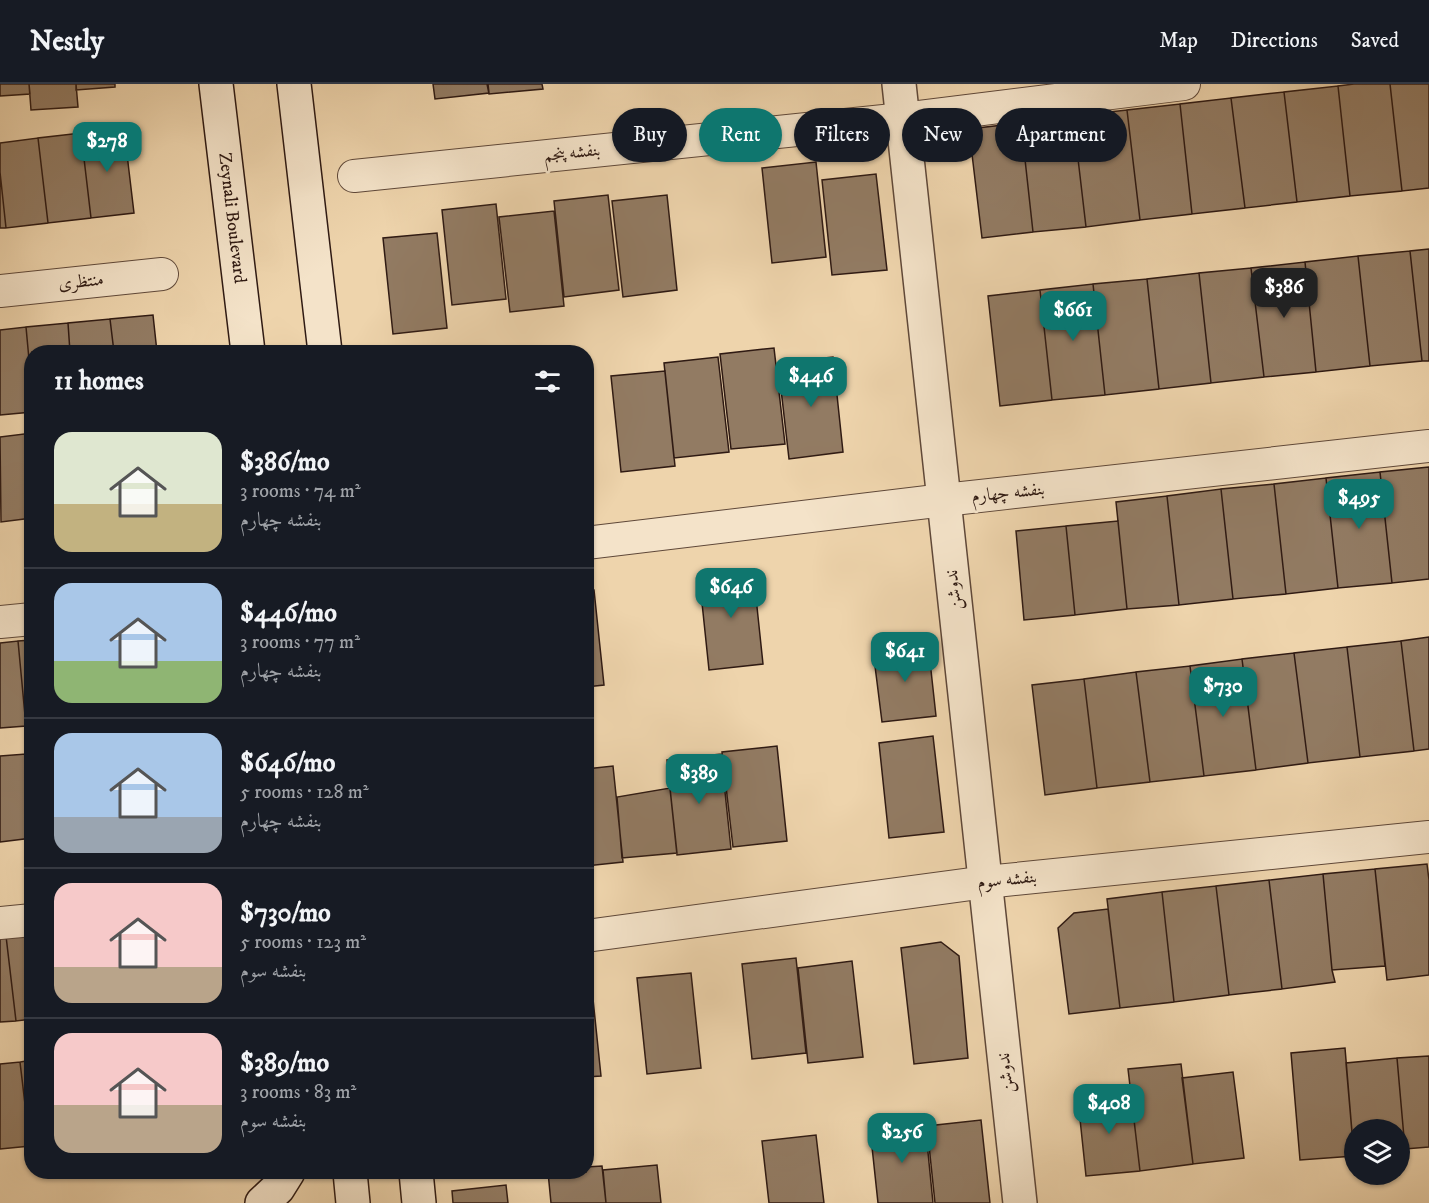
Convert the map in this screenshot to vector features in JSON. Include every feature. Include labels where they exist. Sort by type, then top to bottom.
[{"type":"street","name":"Zeynali Boulevard","points":[[216,84],[247,345]]},
{"type":"street","points":[[294,84],[323,345]]},
{"type":"street","name":"ندوشن","points":[[899,84],[902,110]]},
{"type":"street","name":"بنفشه پنجم","points":[[983,109],[1184,84]]},
{"type":"street","name":"بنفشه پنجم","points":[[354,176],[902,119]]},
{"type":"street","name":"ندوشن","points":[[908,162],[1020,1203]]},
{"type":"street","name":"منتظری","points":[[0,291],[162,274]]},
{"type":"street","name":"بنفشه چهارم","points":[[594,542],[1429,446]]},
{"type":"street","points":[[0,622],[24,620]]},
{"type":"street","name":"بنفشه سوم","points":[[594,935],[986,882],[1429,837]]},
{"type":"street","points":[[0,923],[24,921]]},
{"type":"street","points":[[262,1203],[278,1188],[284,1179]]},
{"type":"street","points":[[351,1179],[353,1203]]},
{"type":"street","points":[[417,1179],[419,1203]]},
{"type":"building","points":[[0,84],[29,84],[30,94],[0,96]]},
{"type":"building","points":[[29,84],[76,84],[78,107],[31,110]]},
{"type":"building","points":[[76,84],[115,84],[115,87],[76,90]]},
{"type":"building","points":[[433,84],[488,84],[489,93],[435,99]]},
{"type":"building","points":[[487,84],[542,84],[543,89],[489,94]]},
{"type":"building","points":[[1390,84],[1402,191],[1350,196],[1338,86]]},
{"type":"building","points":[[1390,84],[1429,84],[1429,188],[1402,191]]},
{"type":"building","points":[[1338,86],[1350,196],[1297,202],[1284,92]]},
{"type":"building","points":[[1284,92],[1297,202],[1245,208],[1231,98]]},
{"type":"building","points":[[1231,98],[1245,208],[1192,214],[1180,104]]},
{"type":"building","points":[[1180,104],[1192,214],[1140,220],[1127,110]]},
{"type":"building","points":[[1127,110],[1140,220],[1086,227],[1078,162],[1127,162]]},
{"type":"building","points":[[995,126],[995,162],[1025,162],[1033,232],[982,238],[973,162],[983,162],[983,127]]},
{"type":"building","points":[[124,129],[134,213],[91,218],[81,133]]},
{"type":"building","points":[[81,133],[91,218],[48,223],[38,138]]},
{"type":"building","points":[[38,138],[48,223],[6,228],[0,172],[0,143]]},
{"type":"building","points":[[816,162],[826,257],[772,263],[762,168]]},
{"type":"building","points":[[1025,162],[1078,162],[1086,227],[1033,232]]},
{"type":"building","points":[[0,172],[6,228],[0,228]]},
{"type":"building","points":[[876,174],[887,270],[832,275],[822,180]]},
{"type":"building","points":[[608,195],[619,290],[564,297],[554,201]]},
{"type":"building","points":[[667,195],[677,290],[623,297],[612,201]]},
{"type":"building","points":[[496,204],[506,299],[452,305],[442,210]]},
{"type":"building","points":[[554,211],[564,306],[510,312],[499,217]]},
{"type":"building","points":[[437,233],[447,328],[393,334],[383,238]]},
{"type":"building","points":[[1429,249],[1429,361],[1422,361],[1410,251]]},
{"type":"building","points":[[1410,251],[1422,361],[1370,366],[1358,256]]},
{"type":"building","points":[[1358,256],[1370,366],[1316,372],[1305,262]]},
{"type":"building","points":[[1305,262],[1316,372],[1264,377],[1251,268]]},
{"type":"building","points":[[1251,268],[1264,377],[1211,383],[1199,273]]},
{"type":"building","points":[[1199,273],[1211,383],[1159,389],[1147,279]]},
{"type":"building","points":[[1147,279],[1159,389],[1105,395],[1093,284]]},
{"type":"building","points":[[1093,284],[1105,395],[1052,400],[1040,290]]},
{"type":"building","points":[[1040,290],[1052,400],[1000,406],[988,296]]},
{"type":"building","points":[[153,315],[156,345],[113,345],[110,319]]},
{"type":"building","points":[[110,319],[113,345],[70,345],[68,323]]},
{"type":"building","points":[[68,323],[70,345],[28,345],[26,327]]},
{"type":"building","points":[[26,327],[28,345],[24,345],[24,413],[0,415],[0,330]]},
{"type":"building","points":[[774,348],[785,444],[731,449],[720,354]]},
{"type":"building","points":[[718,357],[729,452],[674,458],[664,363]]},
{"type":"building","points":[[833,357],[843,452],[789,459],[778,363]]},
{"type":"building","points":[[665,371],[675,466],[621,472],[611,376]]},
{"type":"building","points":[[24,434],[24,519],[1,522],[0,437]]},
{"type":"building","points":[[1429,467],[1429,579],[1392,583],[1380,472]]},
{"type":"building","points":[[1380,472],[1392,583],[1338,588],[1326,478]]},
{"type":"building","points":[[1326,478],[1338,588],[1286,594],[1274,484]]},
{"type":"building","points":[[1274,484],[1286,594],[1233,599],[1221,489]]},
{"type":"building","points":[[1221,489],[1233,599],[1179,605],[1167,496]]},
{"type":"building","points":[[1167,496],[1179,605],[1127,609],[1116,502]]},
{"type":"building","points":[[1118,521],[1127,609],[1075,615],[1066,526]]},
{"type":"building","points":[[1066,526],[1075,615],[1024,620],[1016,531]]},
{"type":"building","points":[[753,569],[763,664],[709,670],[699,574]]},
{"type":"building","points":[[594,590],[604,685],[594,686]]},
{"type":"building","points":[[1429,637],[1429,749],[1414,751],[1401,641]]},
{"type":"building","points":[[18,641],[24,641],[24,705]]},
{"type":"building","points":[[18,641],[24,726],[0,728],[0,643]]},
{"type":"building","points":[[1401,641],[1414,751],[1360,757],[1347,647]]},
{"type":"building","points":[[928,643],[936,716],[882,722],[873,650]]},
{"type":"building","points":[[1347,647],[1360,757],[1308,763],[1294,653]]},
{"type":"building","points":[[1294,653],[1308,763],[1256,770],[1242,659]]},
{"type":"building","points":[[1242,659],[1256,770],[1204,776],[1190,666]]},
{"type":"building","points":[[1190,666],[1204,776],[1150,782],[1136,672]]},
{"type":"building","points":[[1136,672],[1150,782],[1097,788],[1084,679]]},
{"type":"building","points":[[1084,679],[1097,788],[1045,795],[1032,685]]},
{"type":"building","points":[[933,736],[944,832],[889,838],[879,743]]},
{"type":"building","points":[[777,746],[787,841],[733,847],[722,752]]},
{"type":"building","points":[[24,754],[24,839],[0,842],[0,756]]},
{"type":"building","points":[[721,754],[731,849],[677,855],[667,760]]},
{"type":"building","points":[[613,766],[623,862],[594,865],[594,768]]},
{"type":"building","points":[[670,788],[677,853],[622,858],[617,797]]},
{"type":"building","points":[[1427,864],[1429,975],[1387,980],[1375,869]]},
{"type":"building","points":[[1375,869],[1385,966],[1332,970],[1323,874]]},
{"type":"building","points":[[1323,874],[1335,982],[1282,989],[1269,880]]},
{"type":"building","points":[[1269,880],[1282,989],[1229,995],[1216,886]]},
{"type":"building","points":[[1216,886],[1229,995],[1174,1002],[1162,892]]},
{"type":"building","points":[[1162,892],[1174,1002],[1120,1008],[1107,899]]},
{"type":"building","points":[[1108,909],[1120,1008],[1069,1014],[1058,928],[1074,913]]},
{"type":"building","points":[[24,934],[24,1020],[16,1021],[6,936]]},
{"type":"building","points":[[6,936],[16,1021],[0,1022],[0,937]]},
{"type":"building","points":[[941,942],[959,956],[968,1058],[914,1064],[901,948]]},
{"type":"building","points":[[796,958],[806,1053],[752,1059],[742,964]]},
{"type":"building","points":[[852,961],[863,1057],[808,1063],[798,968]]},
{"type":"building","points":[[691,973],[701,1068],[647,1074],[637,978]]},
{"type":"building","points":[[594,1009],[601,1076],[594,1076]]},
{"type":"building","points":[[1345,1048],[1351,1119],[1344,1119],[1344,1157],[1300,1160],[1291,1053]]},
{"type":"building","points":[[1429,1056],[1429,1147],[1410,1149],[1410,1119],[1402,1119],[1397,1058]]},
{"type":"building","points":[[1397,1058],[1402,1119],[1351,1119],[1346,1063]]},
{"type":"building","points":[[24,1061],[24,1096],[20,1062]]},
{"type":"building","points":[[20,1062],[24,1096],[24,1147],[0,1149],[0,1064]]},
{"type":"building","points":[[1181,1064],[1193,1164],[1140,1171],[1128,1069]]},
{"type":"building","points":[[1233,1072],[1244,1158],[1193,1164],[1182,1078]]},
{"type":"building","points":[[1131,1094],[1140,1171],[1086,1176],[1078,1100]]},
{"type":"building","points":[[981,1120],[990,1203],[935,1203],[927,1126]]},
{"type":"building","points":[[925,1122],[933,1203],[878,1203],[870,1128]]},
{"type":"building","points":[[816,1135],[824,1203],[769,1203],[762,1141]]},
{"type":"building","points":[[657,1165],[661,1203],[606,1203],[603,1170]]},
{"type":"building","points":[[594,1166],[602,1166],[606,1203],[551,1203],[549,1179],[594,1179]]},
{"type":"building","points":[[506,1185],[508,1203],[453,1203],[452,1191]]}]
